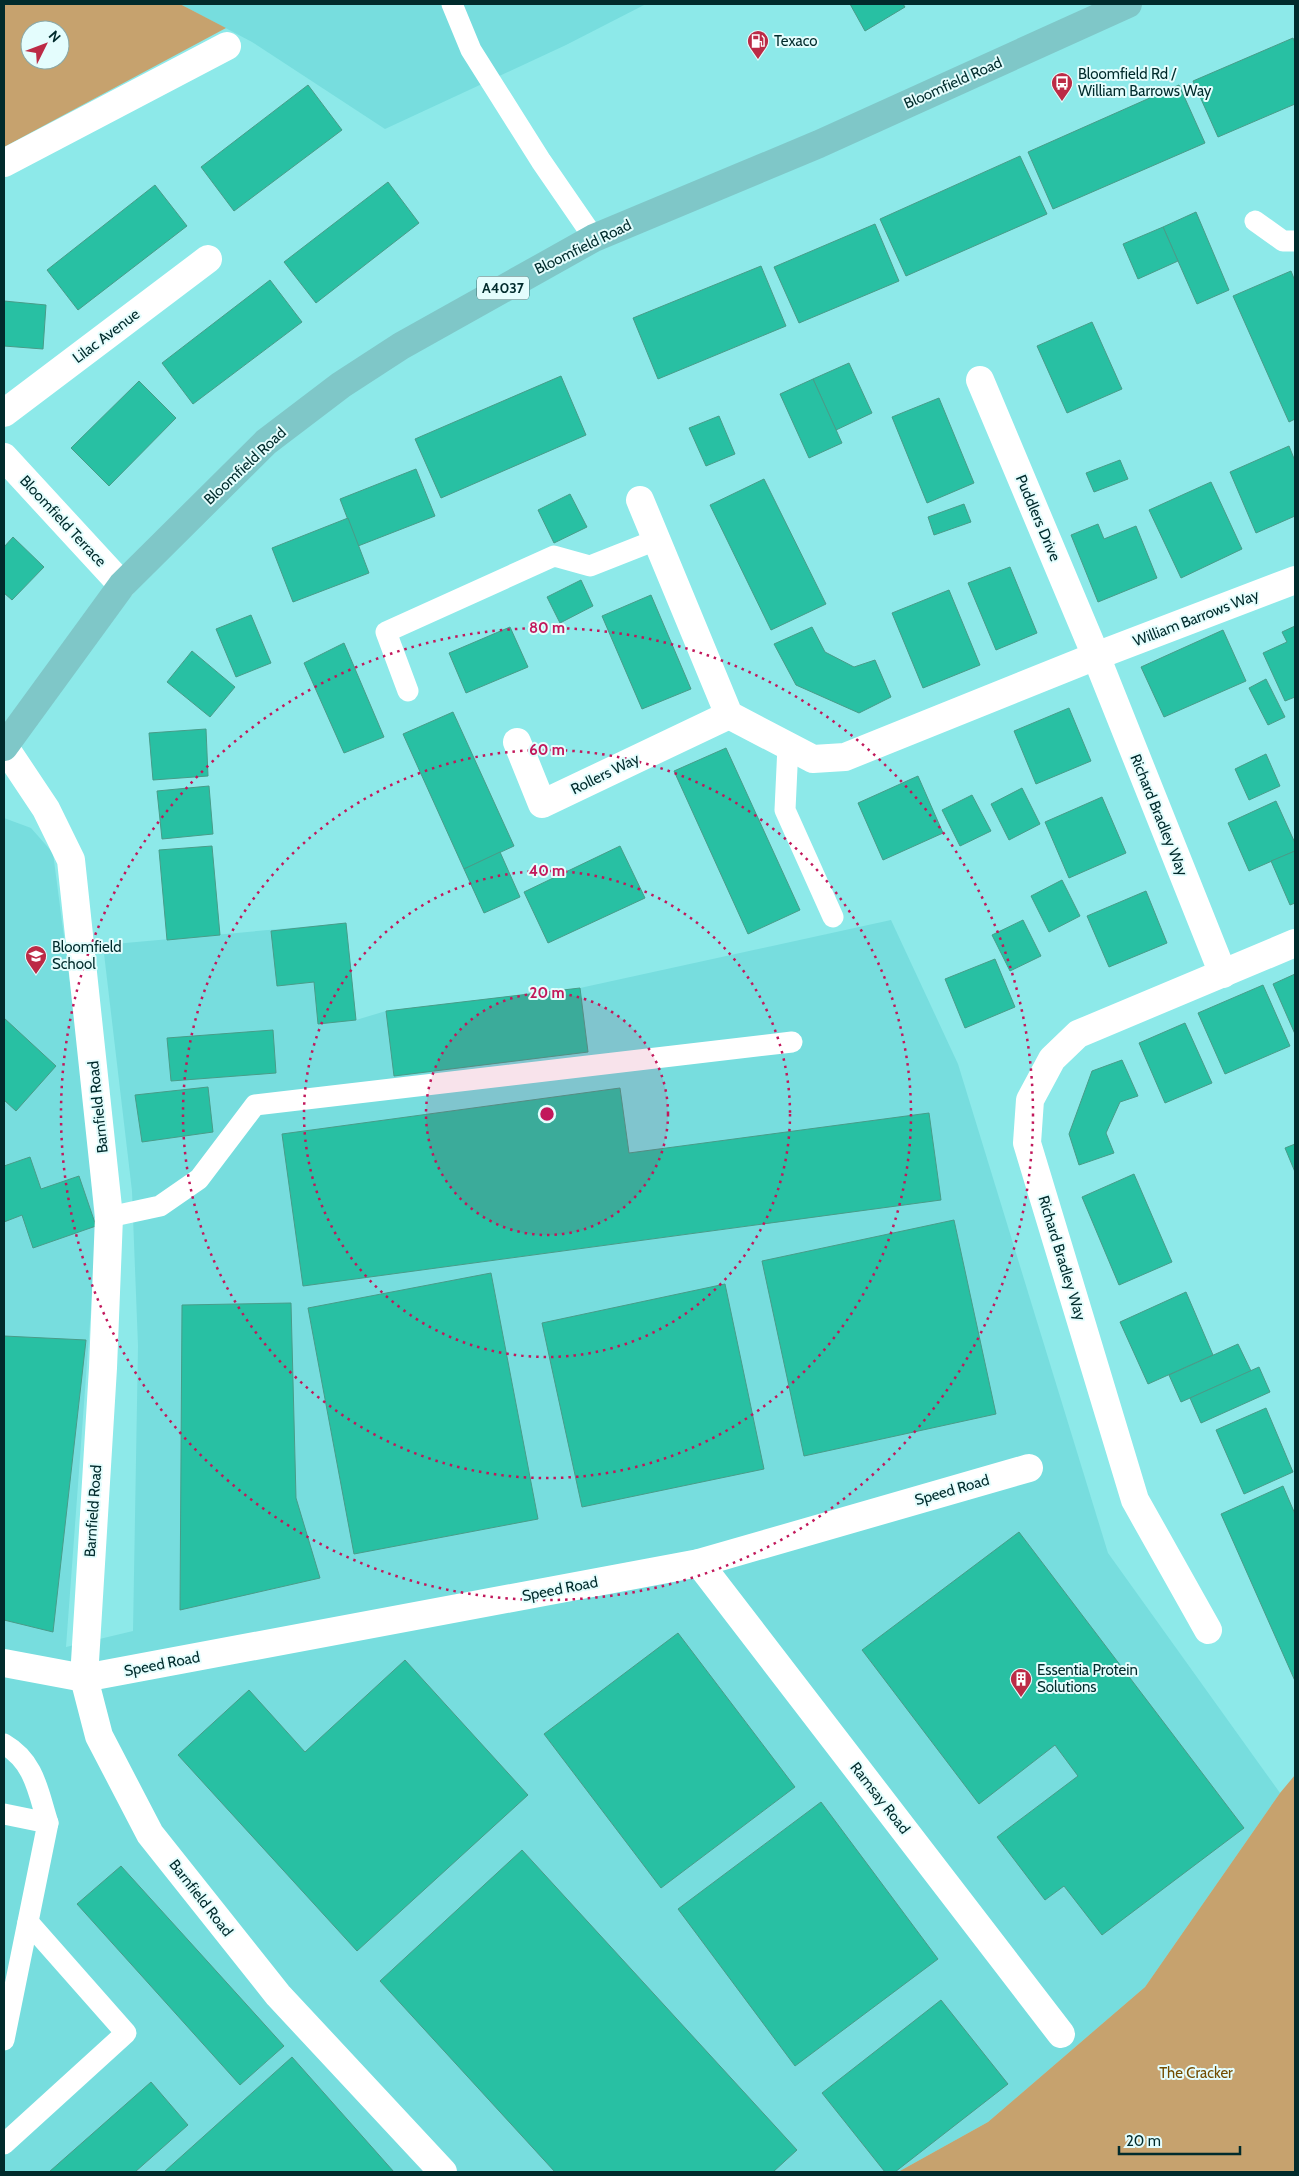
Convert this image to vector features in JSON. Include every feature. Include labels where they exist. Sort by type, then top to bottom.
[{"type":"main road","name":"Bloomfield Road","points":[[4,746],[122,585],[266,442],[341,385],[400,346],[594,238],[819,144],[1128,4]]},
{"type":"street","points":[[4,163],[227,46]]},
{"type":"street","name":"Lilac Avenue","points":[[4,413],[208,259]]},
{"type":"street","name":"Puddlers Drive","points":[[980,380],[1096,656]]},
{"type":"street","name":"Bloomfield Terrace","points":[[4,457],[122,585]]},
{"type":"street","points":[[640,500],[729,715]]},
{"type":"street","name":"William Barrows Way","points":[[729,715],[813,759],[845,757],[1096,656],[1295,580]]},
{"type":"street","name":"Richard Bradley Way","points":[[1096,656],[1223,974]]},
{"type":"street","name":"Rollers Way","points":[[517,742],[542,804],[729,715]]},
{"type":"street","name":"Barnfield Road","points":[[4,746],[46,809],[71,860],[109,1218],[103,1368],[84,1678],[99,1736],[150,1834],[278,1995],[443,2172]]},
{"type":"street","name":"Richard Bradley Way","points":[[1208,1630],[1135,1500],[1027,1143],[1030,1100],[1052,1059],[1078,1034],[1295,943]]},
{"type":"street","name":"Speed Road","points":[[84,1678],[699,1563],[1029,1468]]},
{"type":"street","name":"Ramsay Road","points":[[699,1563],[1062,2034]]},
{"type":"street","points":[[4,1663],[84,1678]]},
{"type":"lane","points":[[452,4],[471,50],[541,161],[594,238]]},
{"type":"lane","points":[[1255,221],[1284,241],[1295,241]]},
{"type":"lane","points":[[408,690],[386,632],[554,556],[590,566],[656,540]]},
{"type":"lane","points":[[788,746],[785,810],[833,917]]},
{"type":"lane","points":[[109,1218],[160,1206],[199,1179],[255,1105],[792,1042]]},
{"type":"lane","points":[[4,1744],[14,1750],[30,1768],[48,1823],[4,2040]]},
{"type":"lane","points":[[4,1814],[48,1823]]},
{"type":"lane","points":[[4,2144],[126,2032],[28,1922]]},
{"type":"shaded area","points":[[180,4],[646,4],[566,45],[385,129],[252,42]]},
{"type":"shaded area","points":[[4,818],[31,828],[53,853],[85,1097],[96,1241],[66,1647],[133,1631],[138,1346],[132,1191],[103,945],[346,923],[356,1020],[386,1011],[580,988],[891,920],[958,1064],[1108,1553],[1280,1793],[1145,1987],[988,2122],[898,2172],[4,2172]]},
{"type":"green space","points":[[4,4],[180,4],[226,28],[4,147]]},
{"type":"green space","name":"The Cracker","points":[[1295,1775],[1295,2172],[898,2172],[988,2122],[1145,1987],[1280,1793]]},
{"type":"building","points":[[850,4],[903,4],[905,7],[865,31]]},
{"type":"building","points":[[1293,38],[1295,43],[1295,104],[1218,137],[1193,81]]},
{"type":"building","points":[[308,85],[342,130],[234,211],[201,167]]},
{"type":"building","points":[[1179,85],[1205,143],[1053,209],[1028,152]]},
{"type":"building","points":[[1020,156],[1047,214],[906,276],[880,219]]},
{"type":"building","points":[[388,182],[419,223],[316,303],[284,262]]},
{"type":"building","points":[[155,185],[187,226],[78,310],[47,270]]},
{"type":"building","points":[[1196,212],[1229,290],[1197,304],[1163,227]]},
{"type":"building","points":[[875,224],[899,281],[799,323],[774,267]]},
{"type":"building","points":[[1163,227],[1178,261],[1138,279],[1123,244]]},
{"type":"building","points":[[761,266],[786,326],[658,379],[633,318]]},
{"type":"building","points":[[1291,271],[1295,281],[1295,419],[1289,422],[1233,296]]},
{"type":"building","points":[[270,280],[302,322],[193,404],[162,363]]},
{"type":"building","points":[[4,301],[46,305],[43,349],[4,346]]},
{"type":"building","points":[[1092,322],[1122,389],[1067,413],[1037,346]]},
{"type":"building","points":[[849,363],[872,413],[836,430],[813,379]]},
{"type":"building","points":[[561,376],[586,435],[441,498],[415,439]]},
{"type":"building","points":[[813,379],[842,443],[809,458],[780,394]]},
{"type":"building","points":[[139,381],[176,418],[109,486],[71,448]]},
{"type":"building","points":[[939,398],[974,483],[927,503],[892,417]]},
{"type":"building","points":[[719,416],[735,454],[706,466],[689,428]]},
{"type":"building","points":[[1289,446],[1295,461],[1295,516],[1256,533],[1230,472]]},
{"type":"building","points":[[1120,460],[1128,479],[1094,492],[1086,473]]},
{"type":"building","points":[[416,469],[435,516],[358,546],[340,499]]},
{"type":"building","points":[[764,479],[826,604],[771,630],[710,505]]},
{"type":"building","points":[[1211,482],[1242,549],[1181,578],[1149,510]]},
{"type":"building","points":[[570,494],[587,527],[554,543],[538,510]]},
{"type":"building","points":[[964,504],[971,522],[934,535],[928,517]]},
{"type":"building","points":[[348,518],[369,573],[293,602],[272,548]]},
{"type":"building","points":[[1098,524],[1104,539],[1136,526],[1157,578],[1098,602],[1071,535]]},
{"type":"building","points":[[13,537],[44,567],[12,600],[4,593],[4,547]]},
{"type":"building","points":[[1010,567],[1037,633],[996,650],[968,583]]},
{"type":"building","points":[[581,580],[593,606],[560,623],[547,597]]},
{"type":"building","points":[[949,590],[980,665],[923,688],[892,613]]},
{"type":"building","points":[[651,595],[691,689],[642,709],[602,616]]},
{"type":"building","points":[[251,615],[271,663],[236,677],[216,629]]},
{"type":"building","points":[[1295,626],[1295,697],[1285,701],[1263,653],[1287,642],[1282,632]]},
{"type":"building","points":[[510,627],[528,667],[466,693],[449,653]]},
{"type":"building","points":[[812,627],[825,652],[854,667],[875,660],[891,697],[859,713],[796,685],[774,644]]},
{"type":"building","points":[[1223,630],[1246,681],[1164,717],[1141,667]]},
{"type":"building","points":[[344,643],[384,737],[344,753],[304,663]]},
{"type":"building","points":[[192,651],[235,687],[210,717],[167,682]]},
{"type":"building","points":[[1266,679],[1285,717],[1268,725],[1249,688]]},
{"type":"building","points":[[1069,708],[1091,761],[1036,784],[1014,731]]},
{"type":"building","points":[[453,712],[514,846],[464,869],[403,734]]},
{"type":"building","points":[[206,729],[208,776],[153,780],[149,733]]},
{"type":"building","points":[[726,748],[800,910],[748,934],[674,771]]},
{"type":"building","points":[[1266,754],[1280,786],[1249,800],[1235,769]]},
{"type":"building","points":[[918,776],[943,833],[883,860],[858,803]]},
{"type":"building","points":[[209,786],[213,834],[162,839],[157,791]]},
{"type":"building","points":[[1022,788],[1040,824],[1009,840],[991,804]]},
{"type":"building","points":[[972,795],[991,831],[960,846],[942,810]]},
{"type":"building","points":[[1102,797],[1126,853],[1069,878],[1045,822]]},
{"type":"building","points":[[1276,801],[1295,843],[1295,851],[1249,871],[1228,823]]},
{"type":"building","points":[[212,846],[220,935],[167,940],[159,850]]},
{"type":"building","points":[[620,846],[645,898],[548,943],[524,892]]},
{"type":"building","points":[[1295,851],[1295,903],[1290,905],[1271,861]]},
{"type":"building","points":[[500,852],[520,897],[484,913],[464,869]]},
{"type":"building","points":[[1062,880],[1080,916],[1049,932],[1031,896]]},
{"type":"building","points":[[1146,891],[1167,943],[1109,967],[1087,916]]},
{"type":"building","points":[[1023,920],[1041,956],[1010,971],[992,935]]},
{"type":"building","points":[[346,923],[356,1020],[318,1024],[314,982],[277,986],[271,931]]},
{"type":"building","points":[[995,959],[1015,1007],[965,1028],[945,979]]},
{"type":"building","points":[[1295,974],[1295,1034],[1273,984]]},
{"type":"building","points":[[1263,985],[1290,1046],[1225,1074],[1198,1013]]},
{"type":"building","points":[[580,988],[588,1052],[394,1076],[386,1011]]},
{"type":"building","points":[[4,1018],[56,1066],[16,1111],[4,1100]]},
{"type":"building","points":[[1185,1023],[1212,1083],[1165,1103],[1139,1043]]},
{"type":"building","points":[[273,1030],[276,1073],[171,1081],[167,1038]]},
{"type":"building","points":[[1122,1060],[1138,1096],[1120,1102],[1106,1133],[1114,1153],[1079,1165],[1069,1134],[1092,1071]]},
{"type":"building","points":[[208,1087],[213,1132],[142,1142],[135,1095]]},
{"type":"building","points":[[620,1088],[629,1153],[929,1113],[941,1200],[303,1286],[282,1134]]},
{"type":"building","points":[[1295,1144],[1295,1172],[1285,1148]]},
{"type":"building","points":[[30,1157],[41,1189],[79,1176],[96,1226],[33,1248],[22,1215],[4,1222],[4,1166]]},
{"type":"building","points":[[1134,1174],[1172,1262],[1119,1285],[1082,1197]]},
{"type":"building","points":[[954,1220],[996,1414],[804,1456],[762,1261]]},
{"type":"building","points":[[491,1273],[538,1519],[354,1554],[308,1308]]},
{"type":"building","points":[[725,1284],[764,1469],[582,1507],[542,1323]]},
{"type":"building","points":[[1186,1292],[1213,1355],[1148,1384],[1120,1322]]},
{"type":"building","points":[[291,1303],[296,1498],[320,1578],[180,1610],[182,1305]]},
{"type":"building","points":[[4,1336],[86,1340],[53,1632],[4,1620]]},
{"type":"building","points":[[1238,1344],[1251,1371],[1181,1402],[1169,1375]]},
{"type":"building","points":[[1259,1367],[1270,1392],[1201,1423],[1190,1398]]},
{"type":"building","points":[[1266,1408],[1293,1472],[1244,1494],[1216,1430]]},
{"type":"building","points":[[1283,1486],[1295,1514],[1295,1681],[1221,1514]]},
{"type":"building","name":"Essentia Protein Solutions","points":[[1019,1532],[1244,1828],[1102,1935],[1064,1886],[1045,1900],[997,1837],[1078,1776],[1055,1745],[979,1804],[862,1650]]},
{"type":"building","points":[[678,1633],[795,1787],[661,1888],[544,1734]]},
{"type":"building","points":[[405,1660],[528,1795],[357,1951],[178,1755],[249,1690],[305,1752]]},
{"type":"building","points":[[821,1802],[938,1959],[795,2066],[678,1909]]},
{"type":"building","points":[[522,1850],[797,2150],[773,2172],[555,2172],[380,1981]]},
{"type":"building","points":[[121,1866],[284,2046],[240,2085],[77,1904]]},
{"type":"building","points":[[941,2000],[1008,2084],[895,2172],[885,2172],[822,2093]]},
{"type":"building","points":[[292,2057],[394,2172],[164,2172]]},
{"type":"building","points":[[151,2082],[188,2125],[135,2172],[49,2172]]},
{"type":"place","name":"Texaco","points":[[758,60]]},
{"type":"place","name":"Bloomfield Rd / William Barrows Way","points":[[1062,102]]},
{"type":"place","name":"Bloomfield School","points":[[36,975]]},
{"type":"place","name":"Essentia Protein Solutions","points":[[1021,1698]]}]
